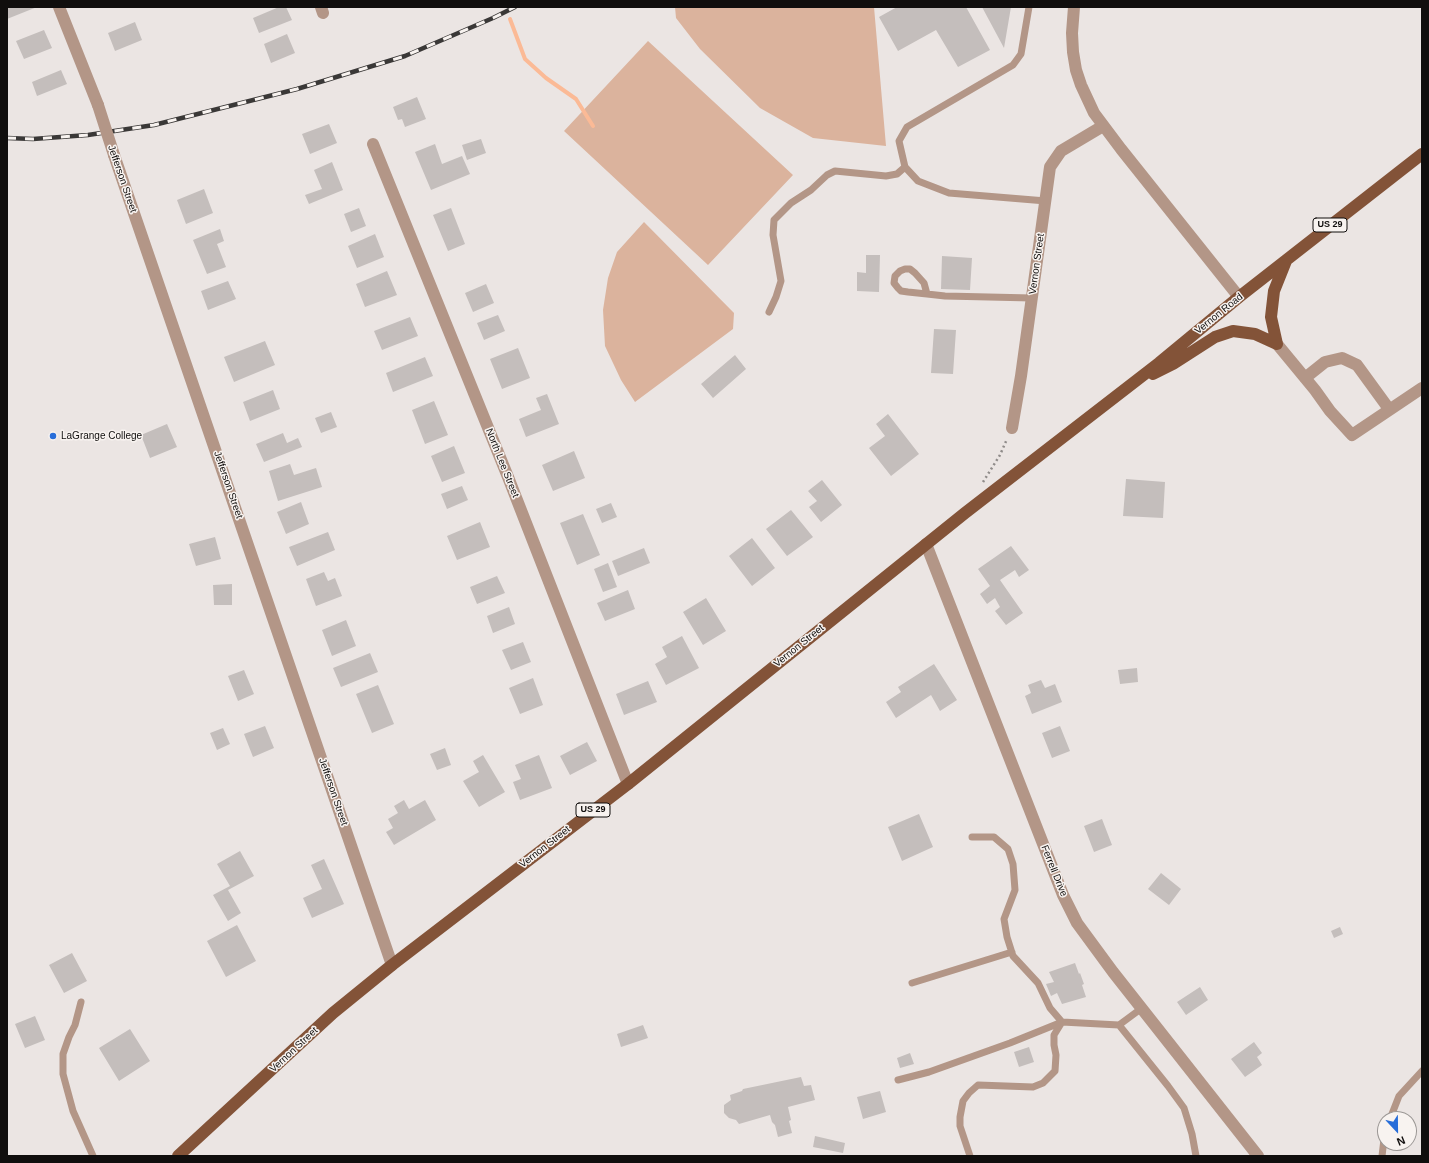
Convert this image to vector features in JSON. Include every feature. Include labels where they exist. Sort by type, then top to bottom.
[{"type":"main road","name":"Vernon Road","points":[[1016,473],[1165,358],[1239,297],[1422,154]]},
{"type":"main road","points":[[1277,344],[1271,317],[1274,291],[1287,260]]},
{"type":"main road","points":[[1130,385],[1173,364],[1215,337],[1233,331],[1255,334],[1277,344]]},
{"type":"main road","name":"Vernon Street","points":[[178,1156],[333,1014],[392,965],[628,784],[1016,473]]},
{"type":"street","name":"Jefferson Street","points":[[59,7],[98,105],[392,965]]},
{"type":"street","points":[[1074,7],[1072,33],[1073,52],[1076,70],[1087,99],[1103,126],[1239,297]]},
{"type":"street","name":"Vernon Street","points":[[1012,428],[1021,376],[1050,167],[1061,152],[1103,126]]},
{"type":"street","name":"North Lee Street","points":[[373,144],[628,784]]},
{"type":"street","points":[[1277,344],[1330,411],[1352,435],[1422,388]]},
{"type":"street","points":[[1305,378],[1325,362],[1342,358],[1357,365],[1389,409]]},
{"type":"street","name":"Ferrell Drive","points":[[926,544],[1063,896],[1077,923],[1258,1156]]},
{"type":"lane","points":[[1029,7],[1021,54],[1013,65],[906,127],[899,141],[905,167],[918,181],[949,193],[1046,201]]},
{"type":"lane","points":[[769,312],[781,281],[773,234],[774,220],[791,203],[811,190],[827,174],[835,171],[886,176],[898,174],[905,167]]},
{"type":"lane","points":[[927,294],[924,282],[910,269],[900,271],[895,276],[894,283],[901,291],[944,296],[1032,298]]},
{"type":"lane","points":[[972,838],[994,837],[1008,848],[1013,864],[1015,890],[1004,919],[1007,937],[1013,956],[1038,983],[1050,1008],[1062,1022]]},
{"type":"lane","points":[[912,983],[1012,952]]},
{"type":"lane","points":[[80,1002],[75,1025],[63,1054],[63,1074],[73,1111],[93,1156]]},
{"type":"lane","points":[[898,1080],[936,1070],[1010,1044],[1062,1022],[1119,1025],[1142,1008]]},
{"type":"lane","points":[[970,1156],[960,1126],[963,1101],[978,1085],[1034,1087],[1043,1083],[1055,1071],[1056,1055],[1054,1035],[1062,1022]]},
{"type":"lane","points":[[1119,1025],[1184,1108],[1192,1134],[1196,1156]]},
{"type":"lane","points":[[1393,1111],[1400,1096],[1422,1071]]},
{"type":"path","points":[[980,486],[1000,455],[1012,428]]},
{"type":"shaded area","points":[[675,7],[874,7],[886,146],[813,138],[760,108],[700,49],[676,18]]},
{"type":"shaded area","points":[[648,41],[793,175],[708,265],[564,131]]},
{"type":"shaded area","points":[[644,222],[734,313],[733,329],[635,402],[621,380],[605,346],[603,310],[608,278],[617,252]]},
{"type":"building","points":[[7,7],[37,7],[7,19]]},
{"type":"building","points":[[279,7],[286,7],[292,20],[259,33],[253,18]]},
{"type":"building","points":[[897,7],[966,7],[990,50],[958,67],[936,30],[898,51],[879,17]]},
{"type":"building","points":[[982,7],[1011,7],[1004,48]]},
{"type":"building","points":[[135,22],[142,40],[115,51],[108,33]]},
{"type":"building","points":[[44,30],[52,48],[24,59],[16,41]]},
{"type":"building","points":[[287,34],[295,53],[271,63],[264,44]]},
{"type":"building","points":[[61,70],[67,84],[37,96],[32,82]]},
{"type":"building","points":[[417,97],[426,119],[405,127],[402,119],[398,120],[393,107]]},
{"type":"building","points":[[329,124],[337,143],[310,154],[302,134]]},
{"type":"building","points":[[481,139],[486,153],[467,160],[462,145]]},
{"type":"building","points":[[435,144],[442,164],[462,156],[470,174],[431,190],[415,152]]},
{"type":"building","points":[[332,162],[343,190],[309,204],[305,195],[322,189],[314,170]]},
{"type":"building","points":[[204,189],[213,213],[186,224],[177,200]]},
{"type":"building","points":[[359,208],[366,226],[351,232],[344,214]]},
{"type":"building","points":[[451,208],[465,244],[448,251],[433,215]]},
{"type":"building","points":[[220,229],[224,241],[217,244],[226,267],[207,274],[193,240]]},
{"type":"building","points":[[375,234],[384,257],[357,268],[348,246]]},
{"type":"building","points":[[866,255],[880,255],[879,292],[857,291],[857,272],[866,273]]},
{"type":"building","points":[[942,256],[972,258],[970,290],[941,289]]},
{"type":"building","points":[[387,271],[397,295],[365,307],[356,284]]},
{"type":"building","points":[[228,281],[236,299],[208,310],[201,291]]},
{"type":"building","points":[[486,284],[494,303],[473,312],[465,293]]},
{"type":"building","points":[[498,315],[505,331],[484,340],[477,323]]},
{"type":"building","points":[[410,317],[418,336],[382,350],[374,331]]},
{"type":"building","points":[[934,329],[956,330],[953,374],[931,373]]},
{"type":"building","points":[[265,341],[275,365],[234,382],[224,357]]},
{"type":"building","points":[[518,348],[530,378],[502,389],[490,359]]},
{"type":"building","points":[[735,355],[746,369],[713,398],[701,384]]},
{"type":"building","points":[[425,357],[433,376],[393,392],[386,373]]},
{"type":"building","points":[[273,390],[280,409],[250,421],[243,402]]},
{"type":"building","points":[[547,394],[559,424],[526,437],[519,419],[541,410],[536,398]]},
{"type":"building","points":[[434,401],[448,435],[425,444],[412,410]]},
{"type":"building","points":[[331,412],[337,427],[321,433],[315,418]]},
{"type":"building","points":[[888,414],[919,454],[891,476],[869,448],[885,436],[876,424]]},
{"type":"building","points":[[167,424],[177,447],[150,458],[141,435]]},
{"type":"building","points":[[283,433],[287,443],[298,438],[302,447],[264,462],[256,444]]},
{"type":"building","points":[[454,446],[465,473],[442,482],[431,456]]},
{"type":"building","points":[[574,451],[585,478],[553,491],[542,465]]},
{"type":"building","points":[[290,464],[294,475],[316,468],[322,487],[278,501],[269,471]]},
{"type":"building","points":[[1126,479],[1165,482],[1163,518],[1123,516]]},
{"type":"building","points":[[822,480],[842,505],[821,522],[809,507],[817,501],[808,491]]},
{"type":"building","points":[[462,486],[468,500],[447,509],[441,494]]},
{"type":"building","points":[[301,502],[309,524],[286,534],[277,512]]},
{"type":"building","points":[[611,503],[617,517],[602,523],[596,509]]},
{"type":"building","points":[[791,510],[813,537],[787,556],[766,529]]},
{"type":"building","points":[[583,514],[600,555],[577,565],[560,523]]},
{"type":"building","points":[[480,522],[490,547],[457,560],[447,536]]},
{"type":"building","points":[[328,532],[335,550],[297,566],[289,547]]},
{"type":"building","points":[[215,537],[221,559],[196,566],[189,544]]},
{"type":"building","points":[[752,538],[775,568],[752,586],[729,556]]},
{"type":"building","points":[[1011,546],[1029,570],[1019,577],[1015,570],[1000,580],[1023,613],[1006,625],[995,611],[1000,607],[995,598],[987,604],[980,594],[990,586],[978,569]]},
{"type":"building","points":[[644,548],[650,563],[618,576],[612,561]]},
{"type":"building","points":[[608,563],[617,587],[603,592],[594,569]]},
{"type":"building","points":[[324,572],[328,581],[335,578],[342,596],[316,606],[306,579]]},
{"type":"building","points":[[497,576],[505,593],[477,604],[470,587]]},
{"type":"building","points":[[232,584],[232,605],[214,605],[213,585]]},
{"type":"building","points":[[628,590],[635,609],[605,621],[597,603]]},
{"type":"building","points":[[706,598],[726,631],[703,645],[683,612]]},
{"type":"building","points":[[509,607],[515,624],[493,633],[487,616]]},
{"type":"building","points":[[346,620],[356,646],[332,656],[322,630]]},
{"type":"building","points":[[682,636],[699,668],[666,685],[655,664],[667,657],[662,647]]},
{"type":"building","points":[[523,642],[531,662],[511,670],[502,650]]},
{"type":"building","points":[[370,653],[378,672],[341,687],[333,668]]},
{"type":"building","points":[[934,664],[957,700],[940,711],[931,695],[896,718],[886,702],[901,692],[898,687]]},
{"type":"building","points":[[1137,668],[1138,682],[1120,684],[1118,670]]},
{"type":"building","points":[[244,670],[254,694],[238,701],[228,676]]},
{"type":"building","points":[[533,678],[543,705],[520,714],[509,688]]},
{"type":"building","points":[[1041,680],[1045,688],[1055,684],[1062,702],[1032,714],[1025,696],[1031,693],[1028,685]]},
{"type":"building","points":[[648,681],[657,702],[624,715],[616,694]]},
{"type":"building","points":[[378,685],[394,724],[372,733],[356,694]]},
{"type":"building","points":[[265,726],[274,748],[253,757],[244,734]]},
{"type":"building","points":[[1060,726],[1070,751],[1052,758],[1042,733]]},
{"type":"building","points":[[223,728],[230,744],[217,750],[210,733]]},
{"type":"building","points":[[587,742],[597,761],[570,775],[560,756]]},
{"type":"building","points":[[445,748],[451,765],[437,770],[430,754]]},
{"type":"building","points":[[483,755],[505,792],[479,807],[463,781],[479,772],[473,761]]},
{"type":"building","points":[[539,755],[552,788],[520,800],[513,782],[521,779],[515,765]]},
{"type":"building","points":[[404,800],[409,809],[425,800],[436,820],[394,845],[386,832],[393,828],[388,819],[398,813],[394,806]]},
{"type":"building","points":[[919,814],[933,847],[902,861],[888,827]]},
{"type":"building","points":[[1102,819],[1112,845],[1094,852],[1084,826]]},
{"type":"building","points":[[240,851],[254,876],[228,890],[241,913],[228,921],[213,895],[230,886],[217,864]]},
{"type":"building","points":[[324,859],[344,904],[312,918],[303,898],[322,889],[311,865]]},
{"type":"building","points":[[1161,873],[1181,889],[1169,905],[1148,889]]},
{"type":"building","points":[[237,925],[256,961],[226,977],[207,941]]},
{"type":"building","points":[[1340,927],[1343,934],[1334,938],[1331,931]]},
{"type":"building","points":[[72,953],[87,981],[64,993],[49,965]]},
{"type":"building","points":[[1075,963],[1084,984],[1082,985],[1086,997],[1062,1004],[1057,993],[1051,996],[1046,984],[1054,982],[1049,972]]},
{"type":"building","points":[[1200,987],[1208,1000],[1186,1015],[1177,1002]]},
{"type":"building","points":[[35,1016],[45,1040],[25,1048],[15,1024]]},
{"type":"building","points":[[643,1025],[648,1038],[621,1047],[617,1034]]},
{"type":"building","points":[[130,1029],[150,1061],[119,1081],[99,1048]]},
{"type":"building","points":[[1254,1042],[1262,1053],[1257,1057],[1262,1065],[1245,1077],[1231,1059]]},
{"type":"building","points":[[1029,1047],[1034,1062],[1019,1067],[1014,1052]]},
{"type":"building","points":[[910,1053],[914,1064],[900,1068],[897,1058]]},
{"type":"building","points":[[801,1077],[804,1086],[811,1085],[815,1100],[788,1107],[792,1133],[778,1137],[775,1125],[772,1122],[770,1115],[739,1124],[736,1120],[729,1118],[724,1113],[724,1105],[731,1100],[730,1095],[742,1091],[743,1089]]},
{"type":"building","points":[[880,1091],[886,1112],[863,1119],[857,1097]]},
{"type":"building","points":[[815,1136],[845,1143],[843,1153],[813,1147]]},
{"type":"waterway","points":[[510,19],[525,59],[546,78],[576,99],[593,126]]},
{"type":"railway","points":[[7,138],[33,139],[88,135],[154,125],[297,89],[405,56],[515,7]]},
{"type":"place","name":"LaGrange College","points":[[53,436]]}]
